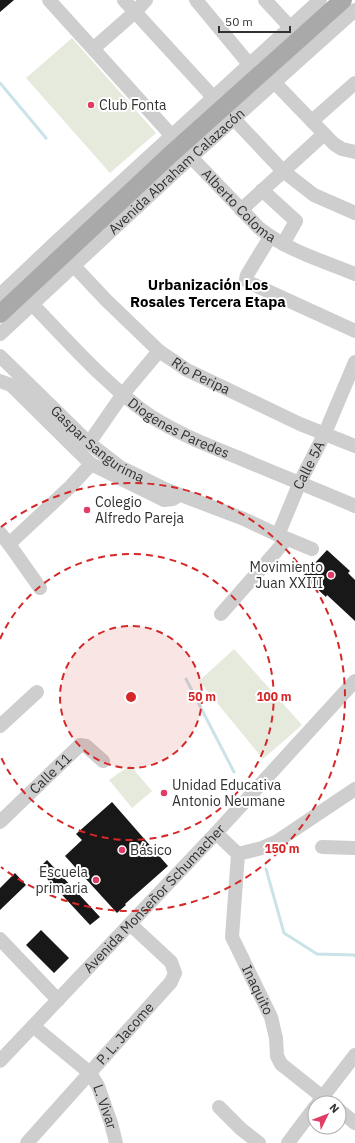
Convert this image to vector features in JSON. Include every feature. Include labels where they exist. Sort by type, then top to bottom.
[{"type":"main road","name":"Avenida Abraham Calazacón","points":[[0,314],[181,146],[343,0]]},
{"type":"street","name":"Alberto Coloma","points":[[49,0],[181,146],[259,228],[270,237],[283,244],[355,274]]},
{"type":"street","points":[[124,0],[214,96]]},
{"type":"street","points":[[94,48],[135,12],[146,0]]},
{"type":"street","points":[[196,0],[249,64]]},
{"type":"street","points":[[265,0],[290,27]]},
{"type":"street","name":"Avenida Abraham Calazacón","points":[[0,334],[74,266],[181,146],[214,96],[320,0]]},
{"type":"street","name":"Avenida Abraham Calazacón","points":[[0,295],[59,239],[181,146],[234,119],[355,10]]},
{"type":"street","points":[[275,83],[334,144],[342,149],[355,152]]},
{"type":"street","points":[[312,121],[355,83]]},
{"type":"street","points":[[234,119],[283,171],[314,195],[355,212]]},
{"type":"street","points":[[241,210],[324,134]]},
{"type":"street","points":[[262,190],[296,221],[283,244]]},
{"type":"street","points":[[270,237],[247,275],[246,279],[248,282],[355,330]]},
{"type":"street","name":"Río Peripa","points":[[74,266],[106,300],[159,350],[188,370],[300,424],[355,446]]},
{"type":"street","name":"Diogenes Paredes","points":[[32,304],[123,394],[151,416],[186,437],[300,482],[355,506]]},
{"type":"street","points":[[89,443],[123,394],[159,350]]},
{"type":"street","name":"Gaspar Sangurima","points":[[0,356],[89,443],[120,467],[165,489],[244,519],[283,537]]},
{"type":"street","name":"Calle 5A","points":[[283,537],[300,482],[325,433],[350,390],[355,362]]},
{"type":"street","points":[[0,382],[11,385],[91,464],[164,500],[172,499],[179,495]]},
{"type":"street","points":[[9,544],[91,464]]},
{"type":"street","points":[[0,533],[40,588]]},
{"type":"street","points":[[221,614],[283,537],[312,549]]},
{"type":"street","name":"Avenida Monseñor Schumacher","points":[[0,1061],[216,833],[355,681]]},
{"type":"street","points":[[0,726],[37,692]]},
{"type":"street","name":"Calle 11","points":[[0,822],[80,745],[86,746],[103,761]]},
{"type":"street","points":[[216,833],[238,854],[262,848],[276,842],[355,789]]},
{"type":"street","points":[[322,847],[355,848]]},
{"type":"street","name":"Inaquito","points":[[238,854],[232,937],[271,1017],[276,1038],[277,1056],[280,1064],[313,1095]]},
{"type":"street","name":"P. L. Jacome","points":[[27,1143],[40,1137],[90,1074],[171,982],[175,973],[171,962],[130,924]]},
{"type":"street","points":[[0,939],[58,1000]]},
{"type":"street","name":"L. Vivar","points":[[33,1026],[90,1074],[98,1086],[111,1123],[116,1143]]},
{"type":"street","points":[[326,1095],[355,1055]]},
{"type":"street","points":[[219,1107],[241,1129],[259,1143]]},
{"type":"street","points":[[347,1116],[355,1123]]},
{"type":"street","points":[[288,1143],[307,1119]]},
{"type":"shaded area","name":"Club Fonta","points":[[72,38],[156,133],[110,173],[26,78]]},
{"type":"shaded area","points":[[234,649],[302,725],[263,759],[199,681]]},
{"type":"shaded area","points":[[130,765],[152,791],[132,808],[109,780]]},
{"type":"building","points":[[0,0],[14,0],[0,12]]},
{"type":"building","points":[[327,550],[350,571],[348,573],[355,580],[355,621],[327,595],[326,597],[303,576]]},
{"type":"building","name":"Básico","points":[[112,802],[168,866],[117,913],[65,856],[82,840],[76,834]]},
{"type":"building","points":[[47,860],[100,917],[90,925],[38,869]]},
{"type":"building","points":[[15,873],[26,885],[0,910],[0,888]]},
{"type":"building","points":[[41,930],[69,958],[54,973],[26,945]]},
{"type":"waterway","points":[[0,83],[46,138]]},
{"type":"waterway","points":[[186,679],[234,772]]},
{"type":"waterway","points":[[266,869],[284,933],[317,954],[355,956]]},
{"type":"place","name":"Club Fonta","points":[[91,105]]},
{"type":"place","name":"Colegio Alfredo Pareja","points":[[87,510]]},
{"type":"place","name":"Movimiento Juan XXIII","points":[[331,575]]},
{"type":"place","name":"Unidad Educativa Antonio Neumane","points":[[164,793]]},
{"type":"place","name":"Básico","points":[[122,850]]},
{"type":"place","name":"Escuela primaria","points":[[96,880]]},
{"type":"district","name":"Urbanización Los Rosales Tercera Etapa","points":[[208,294]]}]
